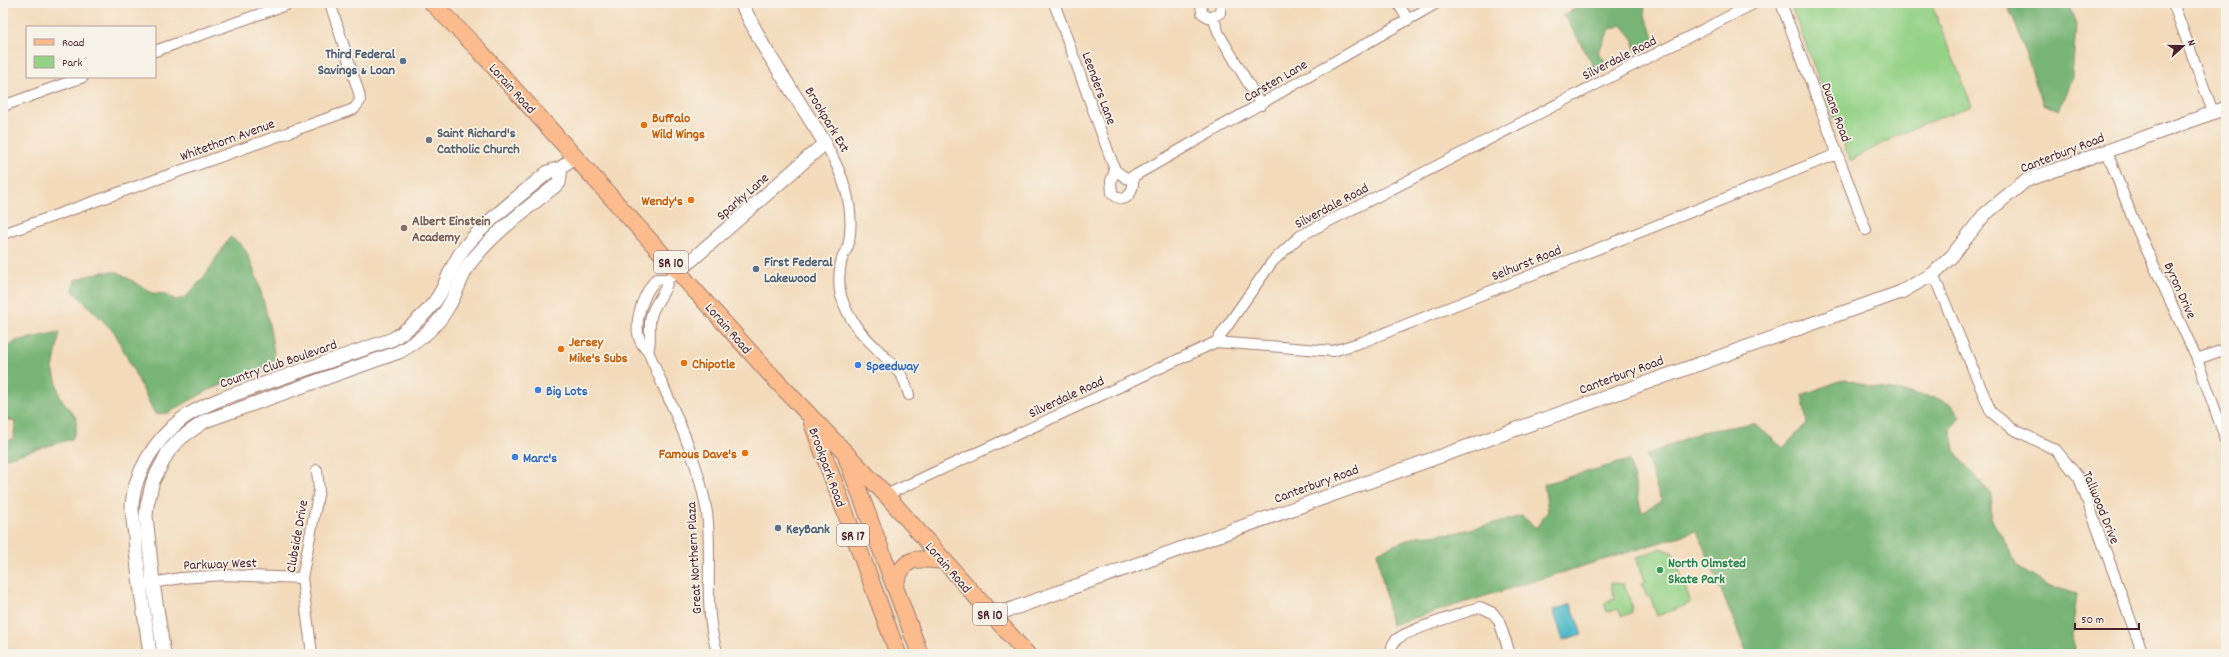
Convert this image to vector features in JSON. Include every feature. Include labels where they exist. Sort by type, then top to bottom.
[{"type":"main road","name":"Lorain Road","points":[[432,3],[478,49],[575,157],[673,275],[886,496],[1027,654]]},
{"type":"main road","name":"Brookpark Road","points":[[809,416],[898,654]]},
{"type":"main road","name":"Brookpark Road","points":[[845,453],[920,654]]},
{"type":"main road","points":[[895,585],[898,575],[906,562],[917,559],[944,561]]},
{"type":"street","points":[[156,52],[291,3]]},
{"type":"street","name":"Whitethorn Avenue","points":[[3,234],[354,109],[360,101],[359,93],[330,3]]},
{"type":"street","name":"Brookpark Ext","points":[[741,3],[764,47],[825,143],[842,177],[849,204],[849,241],[842,262],[841,294],[851,319],[870,344],[902,376],[909,395]]},
{"type":"street","name":"Leenders Lane","points":[[1054,3],[1115,170]]},
{"type":"street","points":[[1201,3],[1202,13],[1206,16],[1213,17],[1221,12],[1221,3]]},
{"type":"street","points":[[1398,3],[1408,20]]},
{"type":"street","name":"Carsten Lane","points":[[1129,177],[1260,105],[1437,3]]},
{"type":"street","name":"Silverdale Road","points":[[886,496],[1216,342],[1272,262],[1300,236],[1755,3]]},
{"type":"street","name":"Duane Road","points":[[1781,3],[1866,230]]},
{"type":"street","points":[[2173,3],[2213,112]]},
{"type":"street","points":[[1213,17],[1219,34],[1260,105]]},
{"type":"street","points":[[3,106],[80,78]]},
{"type":"street","name":"Canterbury Road","points":[[992,616],[1901,292],[1934,274],[1952,256],[1984,215],[2025,181],[2226,108]]},
{"type":"street","name":"Sparky Lane","points":[[673,275],[825,143]]},
{"type":"street","name":"Byron Drive","points":[[2108,152],[2134,222],[2197,359],[2226,440]]},
{"type":"street","name":"Selhurst Road","points":[[1216,342],[1333,350],[1362,342],[1837,154]]},
{"type":"street","name":"Country Club Boulevard","points":[[164,654],[147,584],[132,506],[145,463],[161,439],[171,429],[197,410],[223,398],[394,339],[416,323],[434,303],[455,262],[472,238],[548,172],[561,168],[575,157]]},
{"type":"street","points":[[1115,170],[1129,177],[1133,189],[1131,194],[1125,198],[1119,198],[1112,193],[1111,186],[1115,170]]},
{"type":"street","name":"Tallwood Drive","points":[[1934,274],[1991,412],[2012,428],[2056,450],[2079,478],[2143,654]]},
{"type":"street","points":[[648,351],[651,343],[650,327],[652,315],[657,301],[666,290],[673,275]]},
{"type":"street","name":"Great Northern Plaza","points":[[673,275],[656,279],[641,306],[639,331],[642,346],[648,351],[680,424],[702,487],[708,524],[711,634],[718,654]]},
{"type":"street","points":[[2197,359],[2226,349]]},
{"type":"street","name":"Clubside Drive","points":[[312,654],[302,578],[319,490],[317,470]]},
{"type":"street","name":"Parkway West","points":[[147,584],[181,578],[224,575],[302,578]]},
{"type":"street","name":"Country Club Boulevard","points":[[147,584],[150,654]]},
{"type":"street","points":[[1392,654],[1391,648],[1396,639],[1480,607],[1493,612],[1499,621],[1510,654]]},
{"type":"green space","points":[[1586,3],[1645,3],[1645,16],[1653,33],[1655,45],[1635,50],[1634,40],[1622,25],[1610,29],[1598,52],[1606,62],[1606,70],[1600,73],[1596,71],[1568,21],[1562,16]]},
{"type":"green space","points":[[1790,3],[1931,3],[1972,106],[1909,130],[1850,161]]},
{"type":"green space","points":[[2006,3],[2068,3],[2076,25],[2072,77],[2059,110],[2043,104],[2014,20]]},
{"type":"green space","points":[[230,237],[243,247],[254,269],[272,339],[274,364],[207,391],[168,413],[155,414],[115,333],[73,291],[75,280],[101,272],[118,272],[152,293],[165,294],[176,300],[185,298],[204,277]]},
{"type":"green space","points":[[60,332],[53,368],[60,397],[76,418],[76,431],[72,439],[3,459],[3,444],[14,438],[15,422],[3,418],[3,351],[16,341]]},
{"type":"green space","points":[[1845,379],[1872,387],[1934,397],[1952,405],[1960,417],[1951,429],[1956,454],[1991,494],[1991,518],[2019,568],[2045,584],[2077,594],[2072,633],[2076,654],[1747,654],[1697,531],[1391,625],[1377,552],[1417,536],[1455,533],[1522,516],[1536,528],[1548,511],[1544,484],[1629,460],[1642,513],[1661,501],[1646,455],[1701,432],[1754,423],[1783,448],[1807,423],[1802,395]]},
{"type":"green space","name":"North Olmsted Skate Park","points":[[1661,548],[1673,553],[1691,603],[1657,616],[1650,596],[1647,597],[1642,584],[1646,583],[1636,558]]},
{"type":"green space","points":[[1610,583],[1624,584],[1632,606],[1632,612],[1622,617],[1618,609],[1607,612],[1604,603],[1615,599]]},
{"type":"water","points":[[1571,604],[1582,634],[1563,640],[1553,610]]},
{"type":"place","name":"Third Federal Savings & Loan","points":[[403,61]]},
{"type":"place","name":"Buffalo Wild Wings","points":[[644,125]]},
{"type":"place","name":"Saint Richard's Catholic Church","points":[[429,140]]},
{"type":"place","name":"Wendy's","points":[[691,200]]},
{"type":"place","name":"Albert Einstein Academy","points":[[404,228]]},
{"type":"place","name":"First Federal Lakewood","points":[[756,269]]},
{"type":"place","name":"Jersey Mike's Subs","points":[[561,349]]},
{"type":"place","name":"Chipotle","points":[[684,363]]},
{"type":"place","name":"Speedway","points":[[858,365]]},
{"type":"place","name":"Big Lots","points":[[538,390]]},
{"type":"place","name":"Famous Dave's","points":[[745,453]]},
{"type":"place","name":"Marc's","points":[[515,457]]},
{"type":"place","name":"KeyBank","points":[[778,528]]},
{"type":"place","name":"North Olmsted Skate Park","points":[[1660,570]]}]
